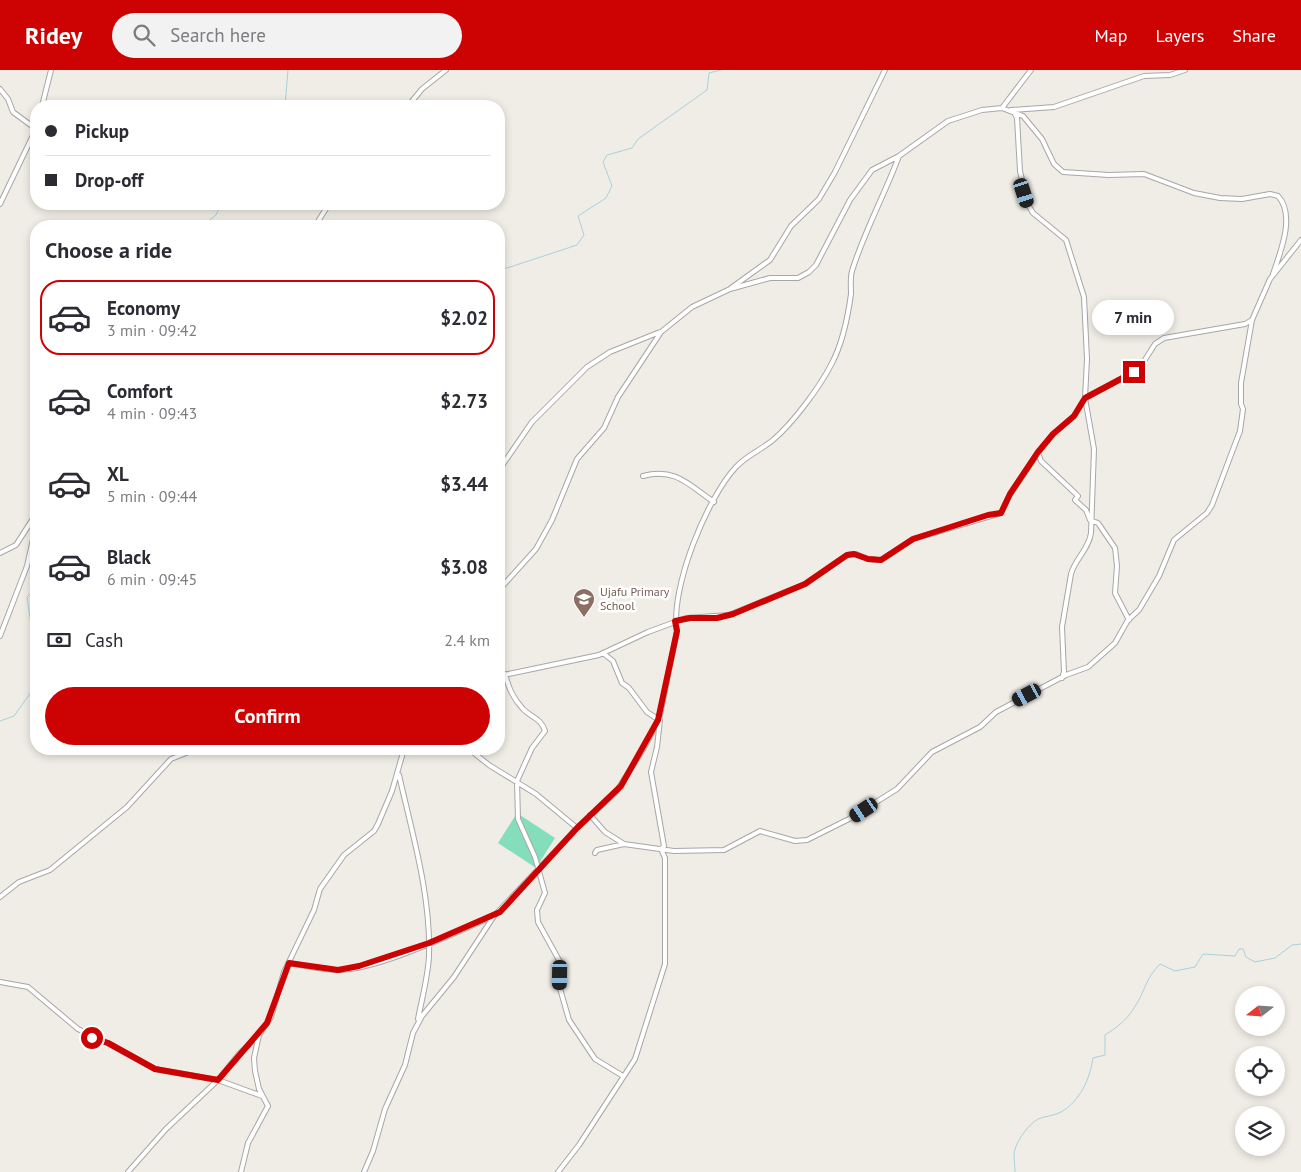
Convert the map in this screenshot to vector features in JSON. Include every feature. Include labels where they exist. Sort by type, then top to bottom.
[{"type":"street","points":[[44,100],[51,70]]},
{"type":"street","points":[[413,100],[422,89],[446,70]]},
{"type":"street","points":[[505,461],[532,422],[587,367],[610,352],[636,344],[661,332],[692,308],[730,289],[770,260],[791,226],[819,199],[835,172],[886,70]]},
{"type":"street","points":[[1002,108],[1031,70]]},
{"type":"street","points":[[1161,76],[1166,70]]},
{"type":"street","points":[[730,289],[770,278],[798,278],[809,272],[816,265],[850,200],[872,170],[899,156],[953,118],[982,110],[1054,107],[1129,80],[1144,76],[1161,76],[1185,70]]},
{"type":"street","points":[[0,89],[8,99],[13,112],[30,125]]},
{"type":"street","points":[[595,853],[597,850],[624,844],[686,852],[724,850],[760,831],[788,840],[807,840],[849,819],[898,789],[930,754],[940,747],[980,727],[996,712],[1062,678],[1088,667],[1105,653],[1115,643],[1129,620],[1139,610],[1152,588],[1174,540],[1207,513],[1216,497],[1224,470],[1240,431],[1243,413],[1240,383],[1252,320],[1273,274],[1286,219],[1284,204],[1278,196],[1270,194],[1242,200],[1220,198],[1194,192],[1144,174],[1109,175],[1063,172],[1054,164],[1042,139],[1032,124],[1023,116],[1015,114],[1010,110]]},
{"type":"street","points":[[1015,114],[1017,118],[1021,183],[1027,203],[1033,214],[1066,240],[1081,284],[1087,348],[1085,398],[1094,449],[1089,543],[1073,566],[1071,574],[1062,628],[1064,672],[1062,678]]},
{"type":"street","points":[[0,204],[30,142]]},
{"type":"street","points":[[418,1022],[454,977],[494,916],[577,828],[621,786],[658,720],[677,631],[675,621],[686,563],[694,542],[728,477],[738,465],[781,432],[812,394],[833,362],[848,314],[852,273],[899,156]]},
{"type":"street","points":[[1273,274],[1301,240]]},
{"type":"street","points":[[623,1076],[598,1062],[589,1052],[566,1012],[559,985],[560,962],[541,931],[537,920],[537,910],[545,895],[535,857],[518,819],[517,781],[532,748],[545,731],[541,721],[525,711],[514,698],[505,674],[603,653],[675,621],[686,618],[729,615],[805,584],[847,555],[854,554],[868,559],[881,560],[913,539],[988,515],[998,514],[1038,452],[1057,430],[1074,416],[1085,398],[1139,369],[1155,344],[1164,338],[1245,324],[1252,320]]},
{"type":"street","points":[[505,583],[536,549],[552,520],[577,459],[604,428],[618,397],[661,332]]},
{"type":"street","points":[[1038,452],[1041,461],[1077,495],[1075,500],[1088,513],[1090,520],[1098,524],[1115,548],[1117,566],[1116,593],[1129,620]]},
{"type":"street","points":[[644,476],[661,472],[670,473],[714,502]]},
{"type":"street","points":[[0,553],[16,545],[30,523]]},
{"type":"street","points":[[0,636],[27,566],[30,553]]},
{"type":"street","points":[[603,653],[613,661],[622,683],[629,687],[647,712],[658,720]]},
{"type":"street","points":[[661,710],[657,747],[651,770],[664,846],[661,849]]},
{"type":"street","points":[[0,897],[18,882],[50,870],[127,807],[171,759],[181,755]]},
{"type":"street","points":[[128,1172],[166,1129],[218,1080],[238,1054],[259,1035],[271,1017],[289,963],[314,910],[320,889],[344,856],[377,828],[398,773],[402,755]]},
{"type":"street","points":[[476,755],[544,800],[577,828]]},
{"type":"street","points":[[364,1172],[373,1151],[385,1109],[405,1065],[418,1022],[428,966],[429,943],[421,873],[398,773]]},
{"type":"street","points":[[590,815],[605,832],[624,844]]},
{"type":"street","points":[[558,1172],[579,1145],[635,1059],[665,964],[665,858],[661,849]]},
{"type":"street","points":[[289,963],[328,969],[347,969],[383,960],[494,916]]},
{"type":"street","points":[[0,982],[28,987],[78,1029],[155,1069],[218,1080],[262,1096]]},
{"type":"street","points":[[241,1172],[248,1143],[267,1111],[268,1104],[262,1096],[254,1065],[259,1035]]},
{"type":"green space","points":[[517,813],[555,838],[536,868],[498,843]]},
{"type":"waterway","points":[[286,100],[288,70]]},
{"type":"waterway","points":[[505,268],[577,245],[584,235],[578,216],[606,198],[612,186],[603,162],[607,155],[632,148],[638,139],[707,90],[709,73],[721,70]]},
{"type":"waterway","points":[[210,220],[216,215],[218,210]]},
{"type":"waterway","points":[[30,594],[27,597],[30,617]]},
{"type":"waterway","points":[[0,721],[14,716],[30,693]]},
{"type":"waterway","points":[[1015,1172],[1014,1151],[1021,1136],[1035,1121],[1061,1112],[1079,1096],[1087,1081],[1093,1058],[1105,1055],[1105,1035],[1128,1016],[1138,1002],[1151,975],[1160,964],[1175,971],[1195,967],[1203,954],[1235,956],[1239,949],[1243,949],[1246,957],[1255,962],[1275,958],[1292,945],[1301,944]]},
{"type":"place","name":"Ujafu Primary School","points":[[584,618]]},
{"type":"route","points":[[92,1038],[108,1043],[150,1067],[163,1072],[218,1080],[238,1054],[259,1035],[271,1017],[284,972],[289,963],[338,970],[354,968],[383,960],[429,943],[497,914],[577,828],[616,792],[632,768],[652,734],[663,705],[668,667],[677,631],[675,621],[686,618],[717,618],[729,615],[805,584],[834,562],[847,555],[854,554],[868,559],[881,560],[889,557],[913,539],[988,515],[1001,513],[1010,494],[1024,476],[1038,452],[1053,434],[1074,416],[1085,398],[1134,372]]}]
